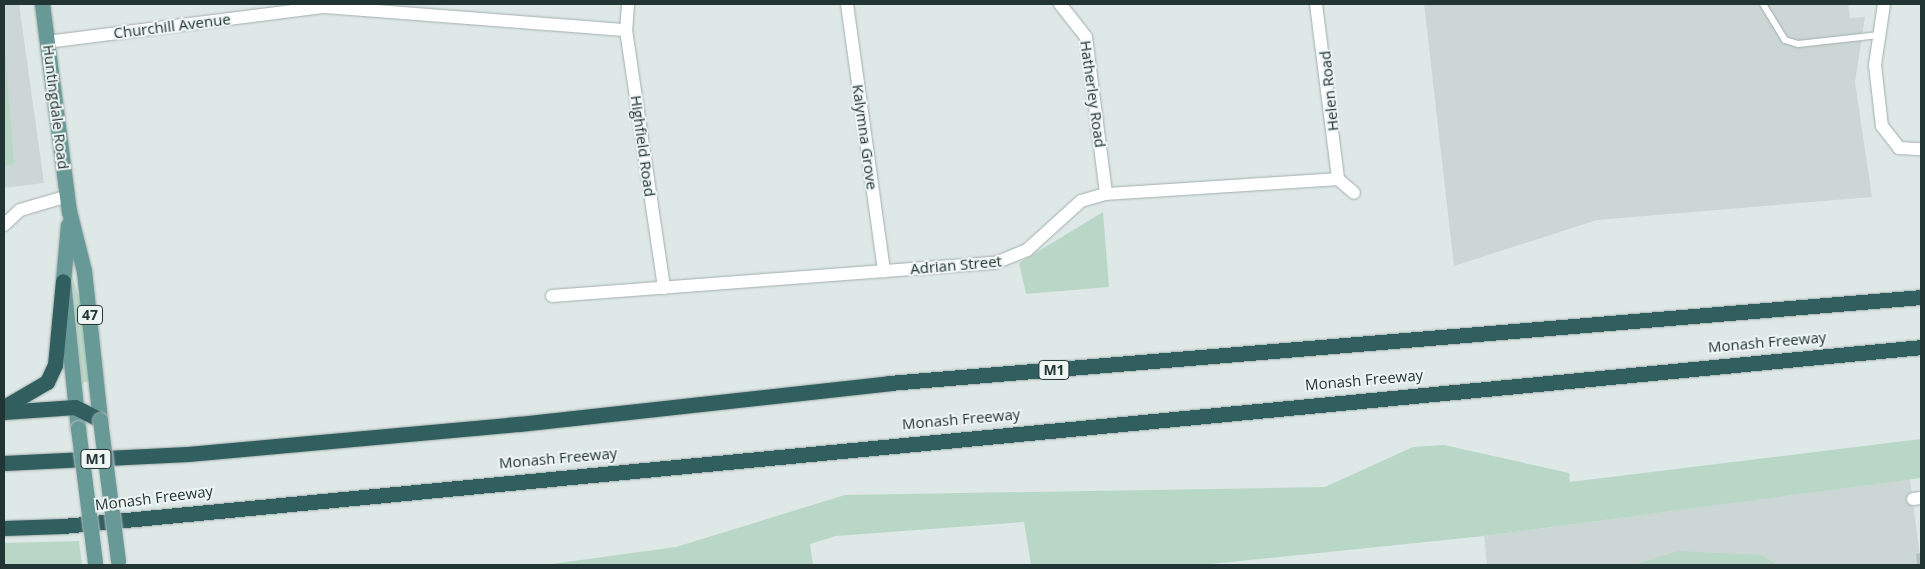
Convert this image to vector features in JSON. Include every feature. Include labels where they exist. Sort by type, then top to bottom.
[{"type":"highway","points":[[4,407],[47,382],[56,358],[63,280]]},
{"type":"highway","name":"Monash Freeway","points":[[4,463],[188,454],[520,424],[889,383],[1921,297]]},
{"type":"highway","name":"Monash Freeway","points":[[4,528],[63,526],[1921,347]]},
{"type":"highway","points":[[4,412],[76,414],[100,420]]},
{"type":"main road","name":"Huntingdale Road","points":[[42,4],[68,204],[84,271],[100,420],[119,563]]},
{"type":"main road","name":"Huntingdale Road","points":[[68,204],[63,280],[76,414],[95,564]]},
{"type":"street","name":"Highfield Road","points":[[628,4],[626,30],[664,288]]},
{"type":"street","name":"Kalymna Grove","points":[[847,4],[884,271]]},
{"type":"street","name":"Hatherley Road","points":[[1060,4],[1086,37],[1106,194]]},
{"type":"street","name":"Helen Road","points":[[1316,4],[1338,179]]},
{"type":"street","points":[[1884,4],[1875,65],[1882,126],[1899,148],[1921,149]]},
{"type":"street","name":"Churchill Avenue","points":[[47,42],[325,7],[626,30]]},
{"type":"street","name":"Adrian Street","points":[[552,296],[884,271],[1012,259],[1081,201],[1106,194],[1338,179]]},
{"type":"street","points":[[1338,179],[1354,193]]},
{"type":"street","points":[[4,225],[20,210],[68,204]]},
{"type":"lane","points":[[1762,4],[1785,40],[1798,44],[1880,35]]},
{"type":"shaded area","points":[[4,4],[19,4],[44,183],[4,188]]},
{"type":"shaded area","points":[[1424,4],[1848,4],[1850,18],[1865,17],[1855,82],[1872,197],[1597,220],[1454,266]]},
{"type":"shaded area","points":[[1910,479],[1921,565],[1487,565],[1484,536]]},
{"type":"green space","points":[[4,37],[14,164],[4,166]]},
{"type":"green space","points":[[1103,212],[1109,287],[1026,294],[1019,263]]},
{"type":"green space","points":[[72,276],[80,301],[89,381],[82,383]]},
{"type":"green space","points":[[1921,439],[1921,478],[1484,536],[1201,565],[1031,565],[1024,522],[836,536],[810,544],[813,565],[544,565],[676,547],[845,495],[1325,487],[1413,447],[1444,445],[1569,473],[1570,482]]},
{"type":"green space","points":[[79,541],[82,565],[4,565],[4,543]]},
{"type":"green space","points":[[1678,551],[1762,555],[1777,565],[1634,565]]},
{"type":"building","points":[[1921,553],[1921,565],[1917,565],[1916,554]]}]
